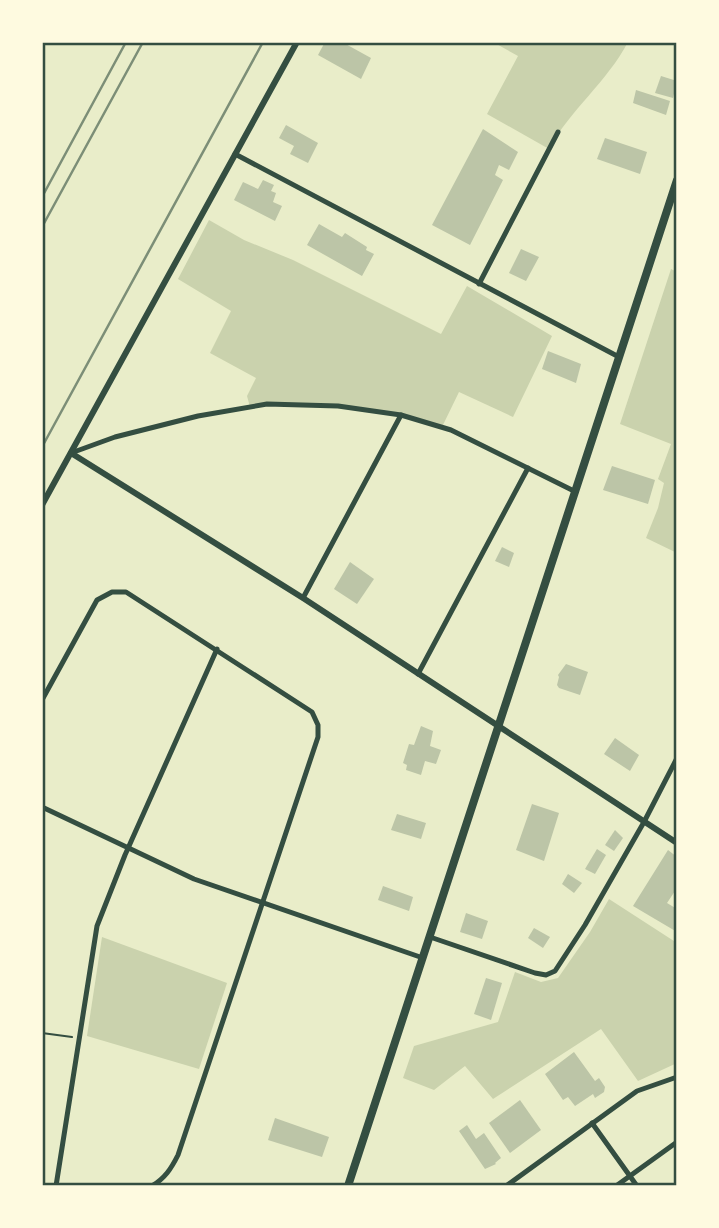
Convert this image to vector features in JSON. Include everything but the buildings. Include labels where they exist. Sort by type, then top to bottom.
[{"type":"main road","points":[[348,1186],[677,180]]},
{"type":"street","points":[[42,505],[297,42]]},
{"type":"street","points":[[479,285],[558,132]]},
{"type":"street","points":[[235,154],[620,358]]},
{"type":"street","points":[[71,453],[115,437],[198,416],[267,404],[338,406],[401,415],[451,430],[576,492]]},
{"type":"street","points":[[303,598],[401,415]]},
{"type":"street","points":[[71,453],[303,598],[677,843]]},
{"type":"street","points":[[418,674],[528,468]]},
{"type":"street","points":[[42,700],[97,600],[112,592],[126,592],[312,712],[318,725],[318,737],[177,1155],[170,1170],[161,1181],[152,1186]]},
{"type":"street","points":[[56,1186],[97,926],[217,649]]},
{"type":"street","points":[[430,937],[535,973],[546,975],[555,971],[585,925],[644,822],[677,758]]},
{"type":"street","points":[[42,807],[194,879],[423,958]]},
{"type":"street","points":[[506,1186],[637,1091],[677,1077]]},
{"type":"street","points":[[592,1124],[637,1186]]},
{"type":"street","points":[[616,1186],[677,1142]]},
{"type":"path","points":[[42,1032],[78,1038]]},
{"type":"green space","points":[[493,42],[628,42],[610,70],[567,121],[549,149],[487,114],[518,56]]},
{"type":"green space","points":[[209,220],[244,240],[293,260],[441,334],[467,286],[552,336],[513,417],[459,392],[442,427],[371,410],[322,404],[250,407],[247,396],[256,378],[210,353],[231,311],[178,279]]},
{"type":"green space","points":[[671,269],[677,272],[677,553],[646,538],[658,508],[664,483],[658,479],[671,444],[620,424]]},
{"type":"green space","points":[[609,899],[677,943],[677,1063],[638,1081],[601,1029],[493,1099],[465,1066],[434,1090],[403,1078],[414,1046],[498,1022],[515,972],[541,982],[558,978]]},
{"type":"green space","points":[[102,937],[227,983],[199,1069],[87,1036]]},
{"type":"railway","points":[[42,197],[126,42]]},
{"type":"railway","points":[[42,227],[143,42]]},
{"type":"railway","points":[[42,447],[263,42]]}]
